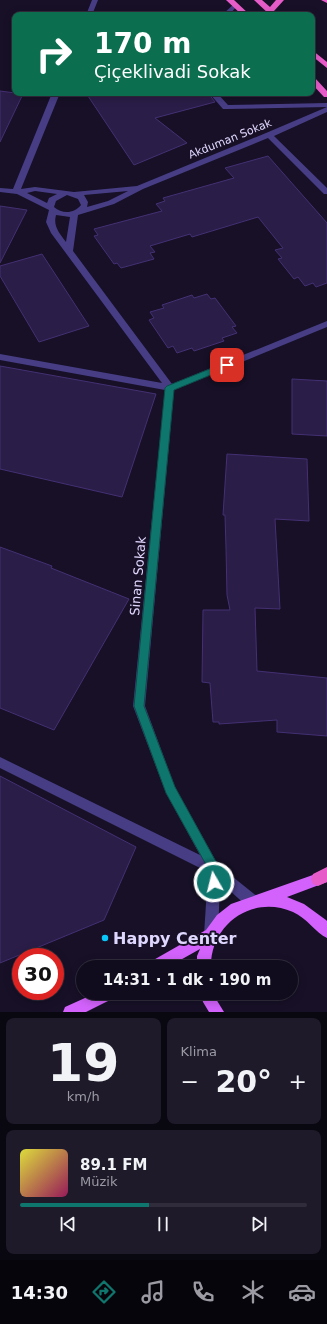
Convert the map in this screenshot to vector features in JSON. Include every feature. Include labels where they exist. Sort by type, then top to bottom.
[{"type":"highway","points":[[258,0],[271,12]]},
{"type":"highway","points":[[272,12],[276,2],[280,0]]},
{"type":"highway","points":[[233,2],[243,12]]},
{"type":"highway","points":[[315,55],[327,66]]},
{"type":"highway","points":[[315,83],[327,95]]},
{"type":"main road","points":[[204,960],[211,935],[222,920],[236,909],[324,876]]},
{"type":"main road","points":[[253,902],[276,900],[298,907],[318,920],[327,931]]},
{"type":"main road","points":[[167,960],[211,935]]},
{"type":"main road","points":[[70,1012],[96,1000]]},
{"type":"main road","points":[[210,1000],[217,1012]]},
{"type":"street","points":[[90,12],[95,0]]},
{"type":"street","points":[[226,12],[233,2]]},
{"type":"street","points":[[18,192],[55,96]]},
{"type":"street","points":[[216,96],[226,107],[327,105]]},
{"type":"street","name":"Akduman Sokak","points":[[77,213],[97,209],[122,198],[140,187],[327,110]]},
{"type":"street","points":[[269,135],[327,192]]},
{"type":"street","name":"Akduman Sokak","points":[[18,192],[35,189],[69,194],[140,187]]},
{"type":"street","points":[[0,190],[18,192],[62,214],[77,213]]},
{"type":"street","points":[[69,250],[77,213],[85,205],[84,201],[78,195],[61,194],[52,200],[50,222],[55,234],[69,250],[170,388]]},
{"type":"street","points":[[0,357],[170,388],[327,324]]},
{"type":"street","name":"Sinan Sokak","points":[[170,388],[139,706],[170,789],[214,869],[253,902]]},
{"type":"street","points":[[0,762],[214,869],[211,935]]},
{"type":"building","points":[[0,91],[12,93],[12,96],[22,96],[0,142]]},
{"type":"building","points":[[88,96],[210,96],[215,102],[155,118],[187,143],[134,165]]},
{"type":"building","points":[[268,156],[327,223],[327,283],[316,287],[313,283],[305,286],[298,277],[294,279],[278,259],[282,258],[275,250],[283,248],[258,217],[192,237],[190,234],[150,246],[155,252],[150,253],[154,259],[121,268],[117,263],[114,264],[94,236],[98,235],[94,229],[162,211],[156,204],[165,201],[163,198],[234,178],[225,168]]},
{"type":"building","points":[[0,206],[27,210],[0,263]]},
{"type":"building","points":[[42,254],[89,326],[39,342],[0,276],[0,266]]},
{"type":"building","points":[[207,294],[211,299],[215,298],[236,326],[232,327],[237,333],[222,338],[224,341],[194,351],[192,348],[177,353],[173,346],[168,348],[149,320],[154,318],[150,312],[164,308],[162,305],[192,295],[194,298]]},
{"type":"building","points":[[0,366],[156,394],[122,497],[0,469]]},
{"type":"building","points":[[292,379],[327,381],[327,436],[292,434]]},
{"type":"building","points":[[227,454],[307,459],[309,521],[275,519],[280,609],[255,608],[257,671],[327,678],[327,736],[277,732],[277,720],[219,724],[219,722],[213,722],[210,683],[202,682],[203,610],[230,610],[227,595],[225,515],[223,515]]},
{"type":"building","points":[[0,547],[52,566],[51,568],[129,599],[54,730],[0,708]]},
{"type":"building","points":[[0,776],[136,847],[104,920],[36,948],[12,948],[12,958],[0,963]]},
{"type":"place","name":"Happy Center","points":[[105,938]]},
{"type":"route","points":[[214,882],[214,869],[170,789],[139,706],[170,388],[227,365]]}]
